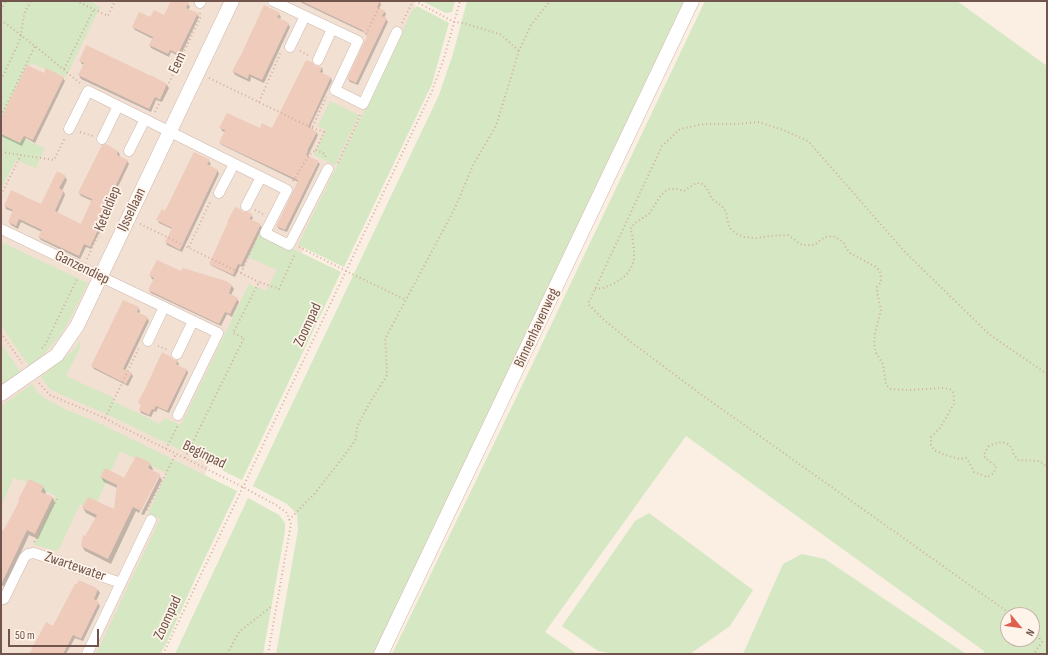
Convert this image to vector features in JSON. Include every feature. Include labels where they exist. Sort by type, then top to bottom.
[{"type":"street","name":"IJssellaan","points":[[1,394],[26,369],[57,355],[77,326],[232,1]]},
{"type":"street","points":[[273,1],[358,41],[335,90],[363,104],[397,32]]},
{"type":"street","name":"Binnenhavenweg","points":[[381,654],[692,1]]},
{"type":"street","points":[[290,47],[305,16]]},
{"type":"street","points":[[318,60],[332,29]]},
{"type":"street","points":[[69,129],[88,91],[287,190],[265,233],[289,245],[328,169]]},
{"type":"street","points":[[102,139],[118,106]]},
{"type":"street","points":[[129,151],[148,121]]},
{"type":"street","points":[[219,193],[234,164]]},
{"type":"street","points":[[246,206],[261,177]]},
{"type":"street","name":"Ganzendiep","points":[[1,229],[218,333],[178,415]]},
{"type":"street","points":[[148,341],[164,307]]},
{"type":"street","points":[[177,354],[193,321]]},
{"type":"street","name":"Zwartewater","points":[[87,654],[151,520]]},
{"type":"street","name":"Zwartewater","points":[[1,599],[4,599],[24,558],[28,554],[34,553],[121,583]]},
{"type":"path","points":[[1,10],[6,1]]},
{"type":"path","points":[[1,80],[19,42],[24,14],[31,1]]},
{"type":"path","points":[[76,1],[108,16],[115,1]]},
{"type":"path","points":[[358,41],[365,36],[382,1]]},
{"type":"path","points":[[397,32],[414,1],[454,22],[463,23],[500,34],[519,51]]},
{"type":"path","name":"Zoompad","points":[[163,654],[432,91],[444,58],[460,1]]},
{"type":"path","points":[[268,654],[291,524],[289,520],[315,493],[356,439],[357,427],[387,375],[385,339],[455,208],[473,165],[496,126],[519,51],[531,25],[550,1]]},
{"type":"path","name":"Eem","points":[[148,121],[200,18],[200,2]]},
{"type":"path","points":[[64,69],[94,9]]},
{"type":"path","points":[[1,20],[64,69],[88,91]]},
{"type":"path","points":[[1,116],[35,46]]},
{"type":"path","points":[[259,102],[282,48],[290,47],[318,60]]},
{"type":"path","name":"Eem","points":[[198,73],[312,128]]},
{"type":"path","points":[[287,190],[309,155],[316,150],[324,132],[312,128],[327,96],[335,90]]},
{"type":"path","points":[[316,150],[325,154],[328,169],[334,172],[357,123],[363,104]]},
{"type":"path","points":[[1001,607],[715,404],[631,342],[603,319],[588,304],[662,146],[680,129],[704,124],[737,124],[758,122],[783,130],[808,141],[905,252],[990,335],[1047,374]]},
{"type":"path","points":[[1,152],[54,160],[69,129],[102,139]]},
{"type":"path","name":"Keteldiep","points":[[82,268],[109,211],[108,203],[131,157],[129,151]]},
{"type":"path","points":[[1,195],[21,155]]},
{"type":"path","points":[[595,289],[603,288],[615,283],[625,276],[631,268],[634,260],[634,251],[632,233],[630,229],[635,223],[649,214],[661,195],[668,190],[677,189],[684,191],[696,183],[701,183],[707,188],[712,199],[722,206],[726,212],[729,226],[735,233],[744,237],[756,238],[788,235],[802,245],[814,245],[825,237],[833,236],[843,242],[850,253],[876,267],[880,271],[881,282],[877,287],[877,292],[881,310],[875,333],[874,344],[876,353],[883,364],[886,385],[891,389],[908,390],[943,388],[950,389],[953,392],[954,404],[940,428],[931,437],[931,445],[934,450],[960,459],[966,458],[974,472],[987,477],[994,473],[996,466],[984,458],[984,454],[989,446],[1002,442],[1008,444],[1012,448],[1014,455],[1018,460],[1039,461],[1044,464],[1047,469]]},
{"type":"path","points":[[189,247],[213,197],[219,193]]},
{"type":"path","points":[[246,206],[273,219]]},
{"type":"path","points":[[128,218],[259,282],[278,289],[295,254]]},
{"type":"path","points":[[241,273],[257,238],[265,233]]},
{"type":"path","points":[[291,243],[406,300]]},
{"type":"path","points":[[38,351],[44,347],[82,268]]},
{"type":"path","points":[[185,458],[244,338],[233,333],[259,282]]},
{"type":"path","name":"Beginpad","points":[[1,333],[26,369],[50,395],[105,418],[243,487],[276,505],[287,513],[289,520]]},
{"type":"path","points":[[105,418],[142,343],[148,341],[177,354]]},
{"type":"path","points":[[17,367],[26,369]]},
{"type":"path","points":[[166,449],[180,420],[178,415]]},
{"type":"path","points":[[151,520],[146,512],[176,454]]},
{"type":"path","name":"Zwartewater","points":[[28,554],[57,499]]},
{"type":"path","points":[[228,654],[239,632],[272,606]]},
{"type":"path","points":[[1032,654],[1036,653]]},
{"type":"shaded area","points":[[1,1],[415,1],[411,54],[304,248],[262,365],[214,451],[166,579],[134,654],[1,654]]},
{"type":"green space","points":[[1,1],[89,1],[100,7],[66,77],[31,63],[1,127]]},
{"type":"green space","points":[[422,1],[455,1],[452,12],[446,13]]},
{"type":"green space","points":[[467,1],[684,1],[373,654],[276,654],[298,530],[297,514],[287,504],[253,486],[439,95],[453,54]]},
{"type":"green space","points":[[705,1],[957,1],[1047,66],[1047,654],[983,654],[984,651],[686,436],[545,632],[577,654],[392,654],[532,365]]},
{"type":"green space","points":[[417,6],[449,23],[432,84],[344,267],[298,245],[413,9]]},
{"type":"green space","points":[[330,101],[359,115],[335,165],[314,155],[326,130],[318,126]]},
{"type":"green space","points":[[1,129],[45,148],[36,168],[16,160],[1,189]]},
{"type":"green space","points":[[260,233],[341,272],[242,480],[113,417],[50,389],[41,377],[76,348],[80,340],[80,348],[66,376],[114,398],[113,401],[160,424],[164,418],[181,425],[249,284],[266,291],[277,270],[248,257]]},
{"type":"green space","points":[[1,242],[88,283],[60,336],[43,355],[29,366],[1,325]]},
{"type":"green space","points":[[1,343],[21,373],[1,387]]},
{"type":"green space","points":[[32,384],[37,392],[44,398],[65,409],[99,423],[237,491],[160,654],[96,654],[160,519],[148,513],[167,473],[120,451],[93,511],[80,504],[58,551],[34,545],[56,496],[24,481],[13,478],[1,507],[1,406]]},
{"type":"green space","points":[[248,498],[279,515],[285,523],[285,531],[263,654],[175,654]]},
{"type":"green space","points":[[649,513],[753,590],[730,626],[690,654],[615,654],[598,651],[562,626],[635,521]]},
{"type":"green space","points":[[802,554],[825,559],[966,654],[743,654],[783,564]]},
{"type":"building","points":[[171,1],[190,1],[186,8],[198,13],[178,54],[170,50],[168,54],[149,45],[153,37],[132,27],[139,12],[150,17],[154,10],[164,15]]},
{"type":"building","points":[[301,1],[380,1],[377,7],[385,11],[382,16],[387,18],[356,83],[347,79],[367,36],[362,30]]},
{"type":"building","points":[[264,5],[280,13],[277,17],[289,23],[262,80],[249,74],[248,79],[232,71]]},
{"type":"building","points":[[86,45],[167,84],[160,100],[155,97],[149,109],[78,75],[84,63],[79,61]]},
{"type":"building","points":[[306,60],[312,62],[315,66],[322,67],[320,72],[331,77],[308,127],[317,132],[306,155],[319,161],[285,230],[276,226],[298,180],[219,143],[225,130],[219,128],[227,113],[260,128],[262,123],[272,128]]},
{"type":"building","points":[[27,65],[44,73],[46,68],[64,77],[33,140],[24,136],[20,143],[1,134],[1,119]]},
{"type":"building","points":[[106,144],[118,151],[117,155],[128,160],[104,210],[107,211],[90,247],[84,244],[79,256],[38,237],[42,230],[19,219],[16,226],[8,222],[13,210],[4,206],[11,190],[41,204],[57,171],[66,176],[59,188],[64,191],[55,211],[81,224],[92,199],[78,193],[102,145]]},
{"type":"building","points":[[194,152],[210,160],[207,164],[218,170],[180,250],[165,242],[172,228],[156,220],[162,209],[165,211]]},
{"type":"building","points":[[235,207],[243,212],[252,214],[250,219],[261,224],[241,265],[238,264],[233,275],[209,264]]},
{"type":"building","points":[[157,260],[181,271],[183,268],[226,281],[232,285],[229,293],[238,298],[230,314],[225,312],[219,324],[148,290],[154,278],[149,275]]},
{"type":"building","points":[[123,300],[139,307],[137,312],[148,317],[123,369],[132,373],[126,384],[91,366]]},
{"type":"building","points":[[162,352],[174,360],[178,360],[176,364],[187,370],[167,411],[156,406],[154,410],[152,409],[149,415],[139,410],[141,404],[138,402]]},
{"type":"building","points":[[136,456],[151,463],[148,468],[160,474],[141,511],[133,507],[108,559],[81,546],[83,535],[85,536],[97,515],[82,508],[88,497],[114,509],[117,485],[100,477],[105,468],[125,478]]},
{"type":"building","points":[[29,479],[44,486],[41,492],[53,497],[35,534],[27,530],[1,585],[1,535]]},
{"type":"building","points":[[79,580],[98,589],[94,599],[99,602],[81,639],[73,635],[63,654],[29,654],[46,622],[53,626],[75,584],[77,584]]}]
